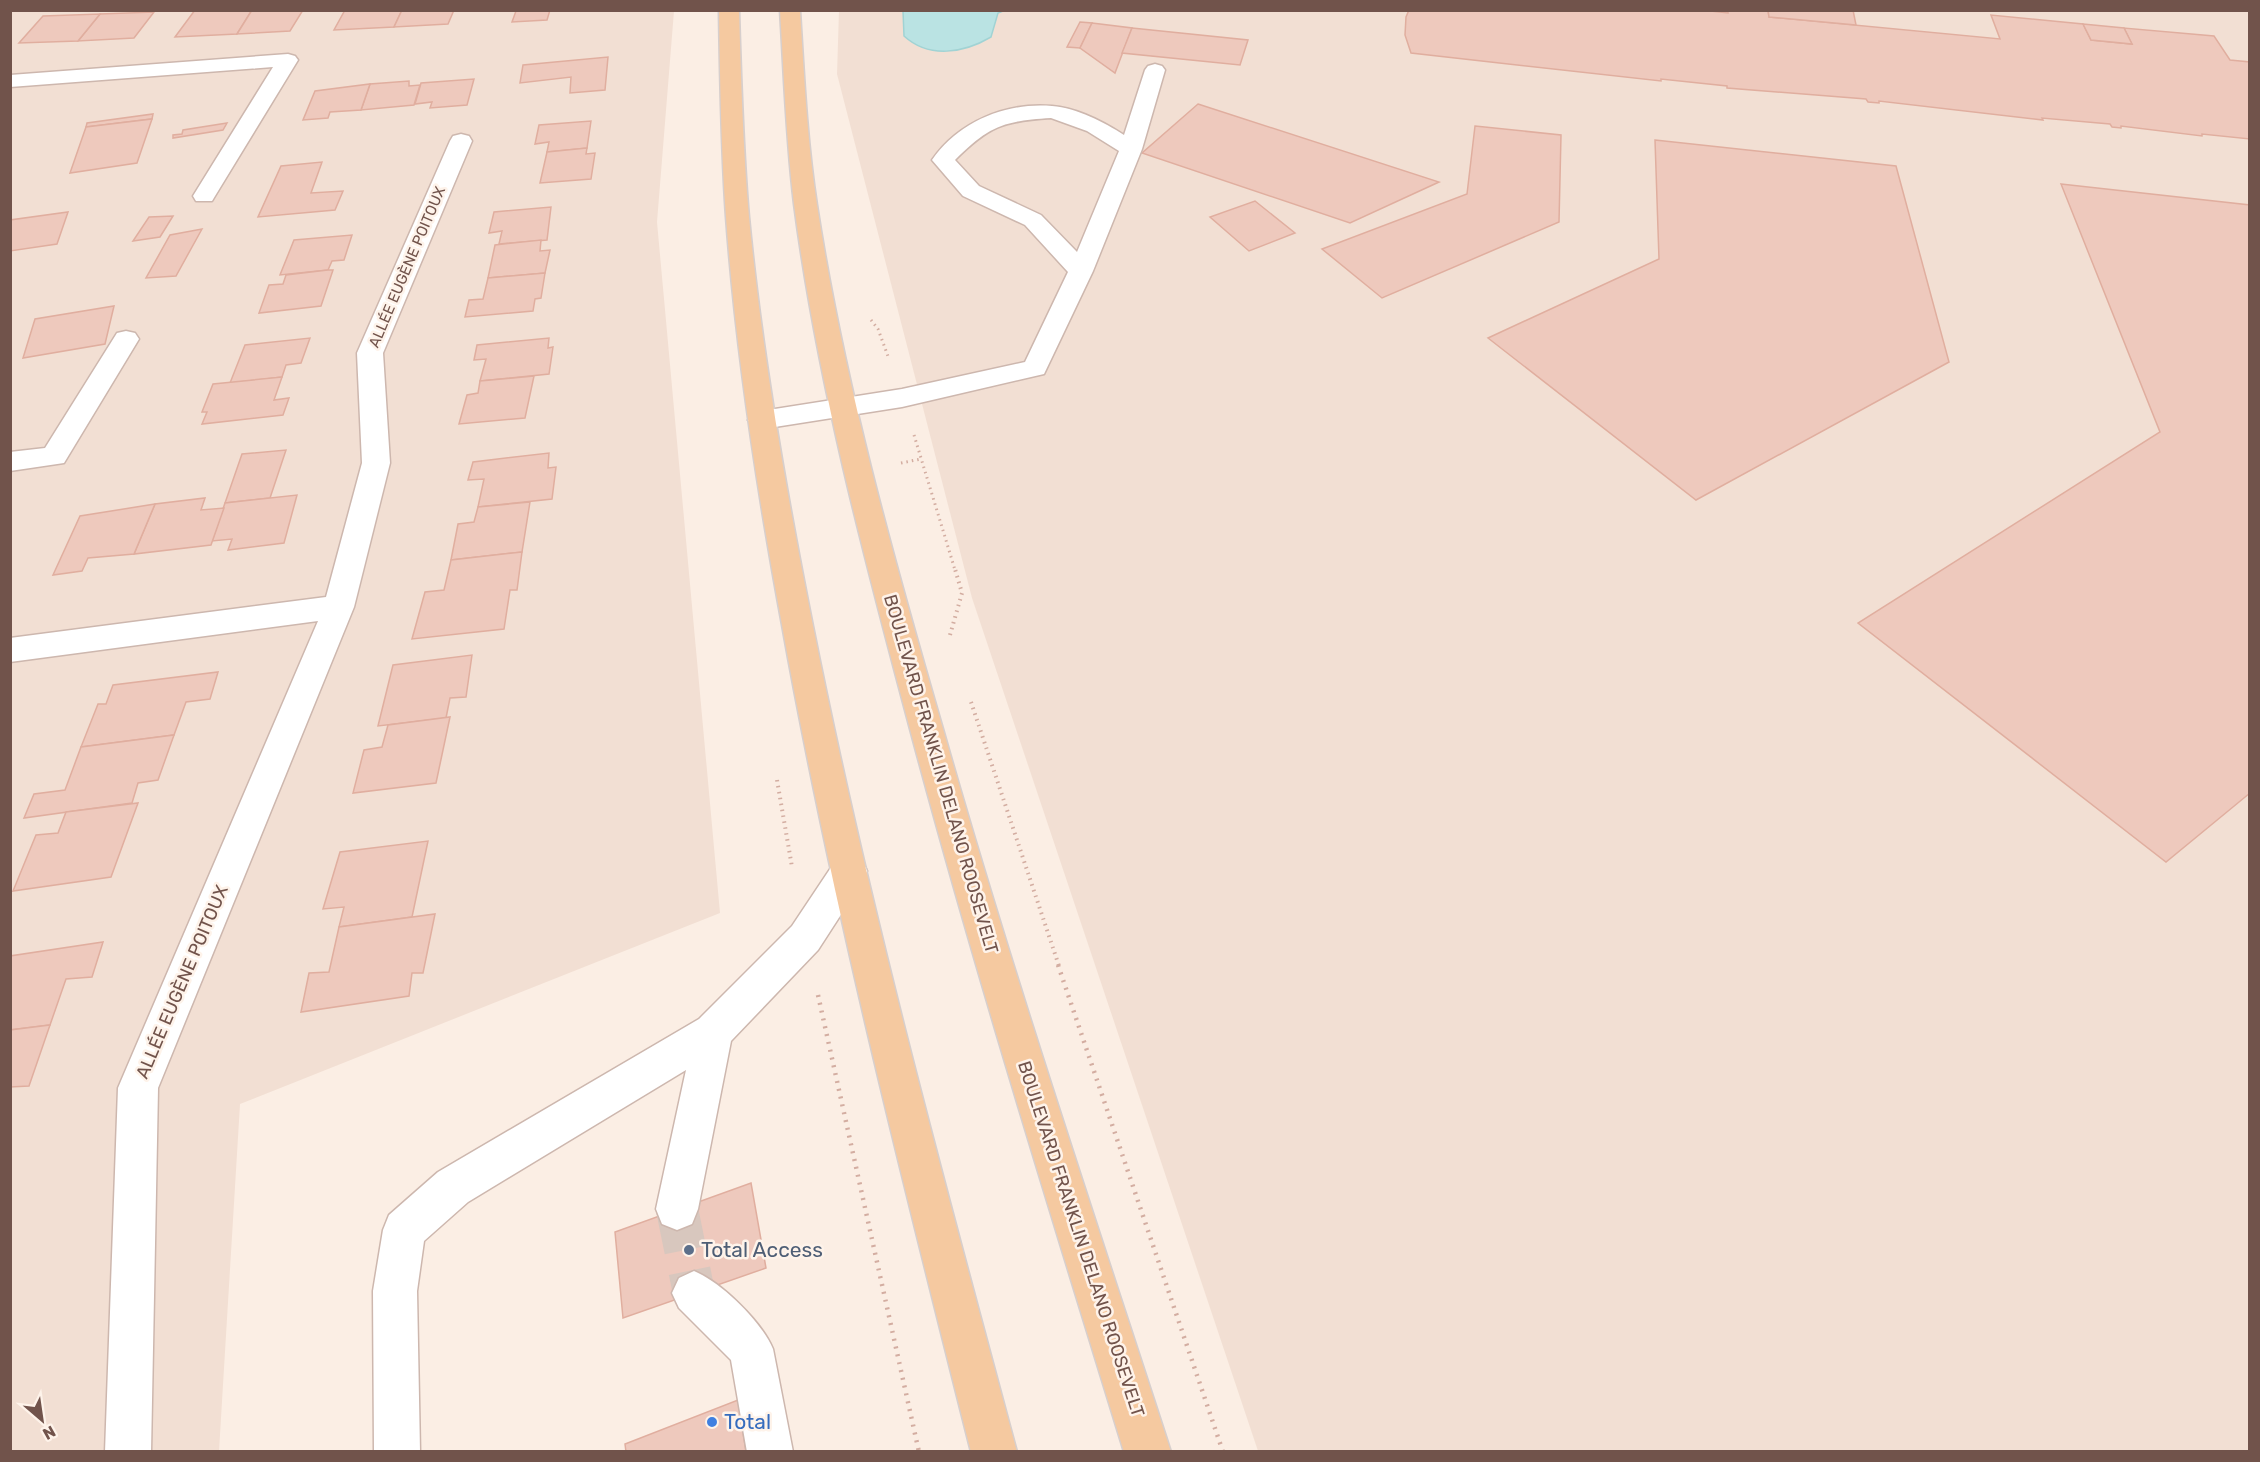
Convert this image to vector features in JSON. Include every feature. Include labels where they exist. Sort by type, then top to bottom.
[{"type":"main road","points":[[729,10],[734,169],[740,245],[762,420],[798,639],[885,1035],[994,1452]]},
{"type":"main road","name":"BOULEVARD FRANKLIN DELANO ROOSEVELT","points":[[790,10],[799,152],[812,237],[844,407],[923,724],[1011,1021],[1148,1452]]},
{"type":"street","points":[[10,81],[288,60],[204,196]]},
{"type":"street","points":[[762,420],[902,398],[1035,369],[1081,271],[1131,149],[1155,70]]},
{"type":"street","points":[[1081,271],[1033,220],[971,191],[943,160],[972,131],[1012,114],[1053,112],[1095,126],[1131,149]]},
{"type":"street","name":"ALLÉE EUGÈNE POITOUX","points":[[128,1452],[138,1088],[339,607],[376,463],[370,353],[461,141]]},
{"type":"street","points":[[10,462],[54,456],[126,339]]},
{"type":"street","points":[[10,650],[339,607]]},
{"type":"street","points":[[397,1452],[395,1291],[404,1230],[453,1187],[713,1032],[805,938],[849,871]]},
{"type":"street","points":[[677,1209],[713,1032]]},
{"type":"street","points":[[694,1293],[751,1349],[770,1452]]},
{"type":"path","points":[[866,313],[878,329],[902,398],[962,593],[950,636],[953,647]]},
{"type":"path","points":[[968,692],[1095,1076],[1224,1452]]},
{"type":"path","points":[[805,938],[919,1452]]},
{"type":"shaded area","points":[[839,10],[2249,11],[2249,1451],[1258,1451],[972,598],[837,74]]},
{"type":"shaded area","points":[[10,11],[674,11],[657,222],[720,913],[240,1104],[219,1451],[11,1451]]},
{"type":"water","points":[[903,10],[1003,11],[998,13],[991,37],[958,50],[935,51],[924,48],[904,36]]},
{"type":"building","points":[[195,10],[252,10],[237,34],[175,37]]},
{"type":"building","points":[[252,10],[303,10],[290,31],[237,34]]},
{"type":"building","points":[[345,10],[402,10],[394,27],[334,30]]},
{"type":"building","points":[[402,10],[454,10],[448,24],[394,27]]},
{"type":"building","points":[[497,10],[550,10],[547,20],[512,22],[516,11]]},
{"type":"building","points":[[1409,10],[1701,10],[1728,13],[1728,10],[1768,10],[1769,17],[2000,39],[1991,15],[2083,24],[2091,40],[2132,44],[2124,28],[2214,36],[2230,60],[2250,62],[2250,139],[2202,134],[2202,136],[2121,126],[2121,128],[2112,127],[2110,124],[2042,118],[2043,120],[1879,101],[1879,103],[1868,102],[1866,99],[1727,88],[1727,86],[1661,79],[1661,81],[1411,53],[1405,35],[1406,17]]},
{"type":"building","points":[[1768,10],[1853,10],[1856,25],[1769,17]]},
{"type":"building","points":[[154,12],[134,38],[78,41],[100,14]]},
{"type":"building","points":[[100,14],[78,41],[19,43],[43,16]]},
{"type":"building","points":[[1080,22],[1092,23],[1080,48],[1067,47]]},
{"type":"building","points":[[1092,23],[1132,28],[1115,73],[1080,48]]},
{"type":"building","points":[[2083,24],[2124,28],[2132,44],[2091,40]]},
{"type":"building","points":[[1132,28],[1248,40],[1240,65],[1122,53]]},
{"type":"building","points":[[608,57],[605,90],[570,93],[571,77],[520,83],[523,65]]},
{"type":"building","points":[[474,79],[467,105],[430,108],[432,102],[415,104],[421,83]]},
{"type":"building","points":[[409,81],[409,86],[420,85],[414,105],[361,110],[370,84]]},
{"type":"building","points":[[370,84],[361,110],[330,112],[328,118],[303,120],[315,91]]},
{"type":"building","points":[[1198,104],[1439,182],[1350,223],[1142,153]]},
{"type":"building","points":[[153,114],[152,119],[86,127],[87,123]]},
{"type":"building","points":[[152,119],[137,163],[70,173],[86,127]]},
{"type":"building","points":[[591,121],[587,148],[547,152],[549,142],[535,144],[539,125]]},
{"type":"building","points":[[227,123],[223,130],[173,138],[173,135],[182,134],[183,130]]},
{"type":"building","points":[[1475,126],[1561,135],[1559,222],[1382,298],[1322,249],[1467,194]]},
{"type":"building","points":[[1655,140],[1896,166],[1949,362],[1696,500],[1488,338],[1659,259]]},
{"type":"building","points":[[587,148],[586,154],[595,153],[591,179],[540,183],[547,152]]},
{"type":"building","points":[[322,162],[311,193],[343,191],[335,210],[258,217],[281,166]]},
{"type":"building","points":[[2061,184],[2250,205],[2250,793],[2166,862],[1858,623],[2160,432]]},
{"type":"building","points":[[1255,201],[1295,233],[1249,251],[1210,217]]},
{"type":"building","points":[[551,207],[547,240],[499,244],[502,231],[489,233],[494,212]]},
{"type":"building","points":[[68,212],[57,244],[10,251],[10,220]]},
{"type":"building","points":[[173,216],[160,237],[133,241],[149,217]]},
{"type":"building","points":[[202,229],[176,276],[146,278],[170,235]]},
{"type":"building","points":[[352,235],[344,260],[332,261],[328,270],[280,275],[294,240]]},
{"type":"building","points":[[541,240],[540,251],[550,250],[545,273],[488,278],[495,245]]},
{"type":"building","points":[[333,270],[321,306],[259,313],[269,285],[283,284],[286,275]]},
{"type":"building","points":[[545,273],[541,298],[535,299],[533,311],[465,317],[469,300],[483,299],[488,278]]},
{"type":"building","points":[[114,306],[105,344],[23,358],[35,319]]},
{"type":"building","points":[[310,338],[301,363],[286,365],[282,377],[230,383],[245,345]]},
{"type":"building","points":[[549,338],[548,348],[553,347],[549,374],[480,381],[486,359],[474,360],[477,345]]},
{"type":"building","points":[[534,376],[525,418],[459,424],[467,395],[478,393],[480,381]]},
{"type":"building","points":[[282,377],[274,400],[289,398],[283,415],[202,424],[207,412],[202,412],[213,384]]},
{"type":"building","points":[[286,450],[270,498],[225,503],[242,454]]},
{"type":"building","points":[[549,453],[548,468],[556,467],[552,499],[478,507],[484,479],[468,480],[473,462]]},
{"type":"building","points":[[297,495],[284,543],[228,550],[232,539],[212,541],[225,503]]},
{"type":"building","points":[[205,498],[201,510],[224,508],[211,545],[134,554],[155,504]]},
{"type":"building","points":[[530,502],[522,552],[451,560],[458,524],[474,522],[478,507]]},
{"type":"building","points":[[155,504],[134,554],[88,558],[82,571],[53,575],[80,516]]},
{"type":"building","points":[[522,552],[517,590],[510,590],[504,629],[412,639],[425,592],[444,590],[451,560]]},
{"type":"building","points":[[472,655],[466,697],[450,698],[446,718],[378,726],[393,665]]},
{"type":"building","points":[[218,672],[210,699],[186,702],[174,735],[81,747],[98,704],[106,704],[113,685]]},
{"type":"building","points":[[450,717],[436,783],[353,793],[364,750],[382,747],[388,725]]},
{"type":"building","points":[[174,735],[158,780],[138,783],[132,803],[24,818],[34,794],[65,790],[81,747]]},
{"type":"building","points":[[138,803],[111,877],[13,891],[36,835],[58,833],[66,812]]},
{"type":"building","points":[[428,841],[412,917],[339,927],[344,907],[323,909],[340,852]]},
{"type":"building","points":[[435,914],[423,973],[412,973],[409,996],[301,1012],[309,973],[329,972],[339,927]]},
{"type":"building","points":[[103,942],[92,977],[66,979],[50,1025],[10,1030],[10,956]]},
{"type":"building","points":[[50,1025],[29,1086],[10,1087],[10,1030]]},
{"type":"building","name":"Total Access","points":[[751,1183],[766,1268],[623,1318],[615,1232]]},
{"type":"building","name":"Total","points":[[738,1400],[746,1452],[626,1452],[625,1444]]},
{"type":"tunnel","points":[[677,1209],[694,1293]]},
{"type":"place","name":"Total Access","points":[[689,1250]]},
{"type":"place","name":"Total","points":[[712,1422]]}]
